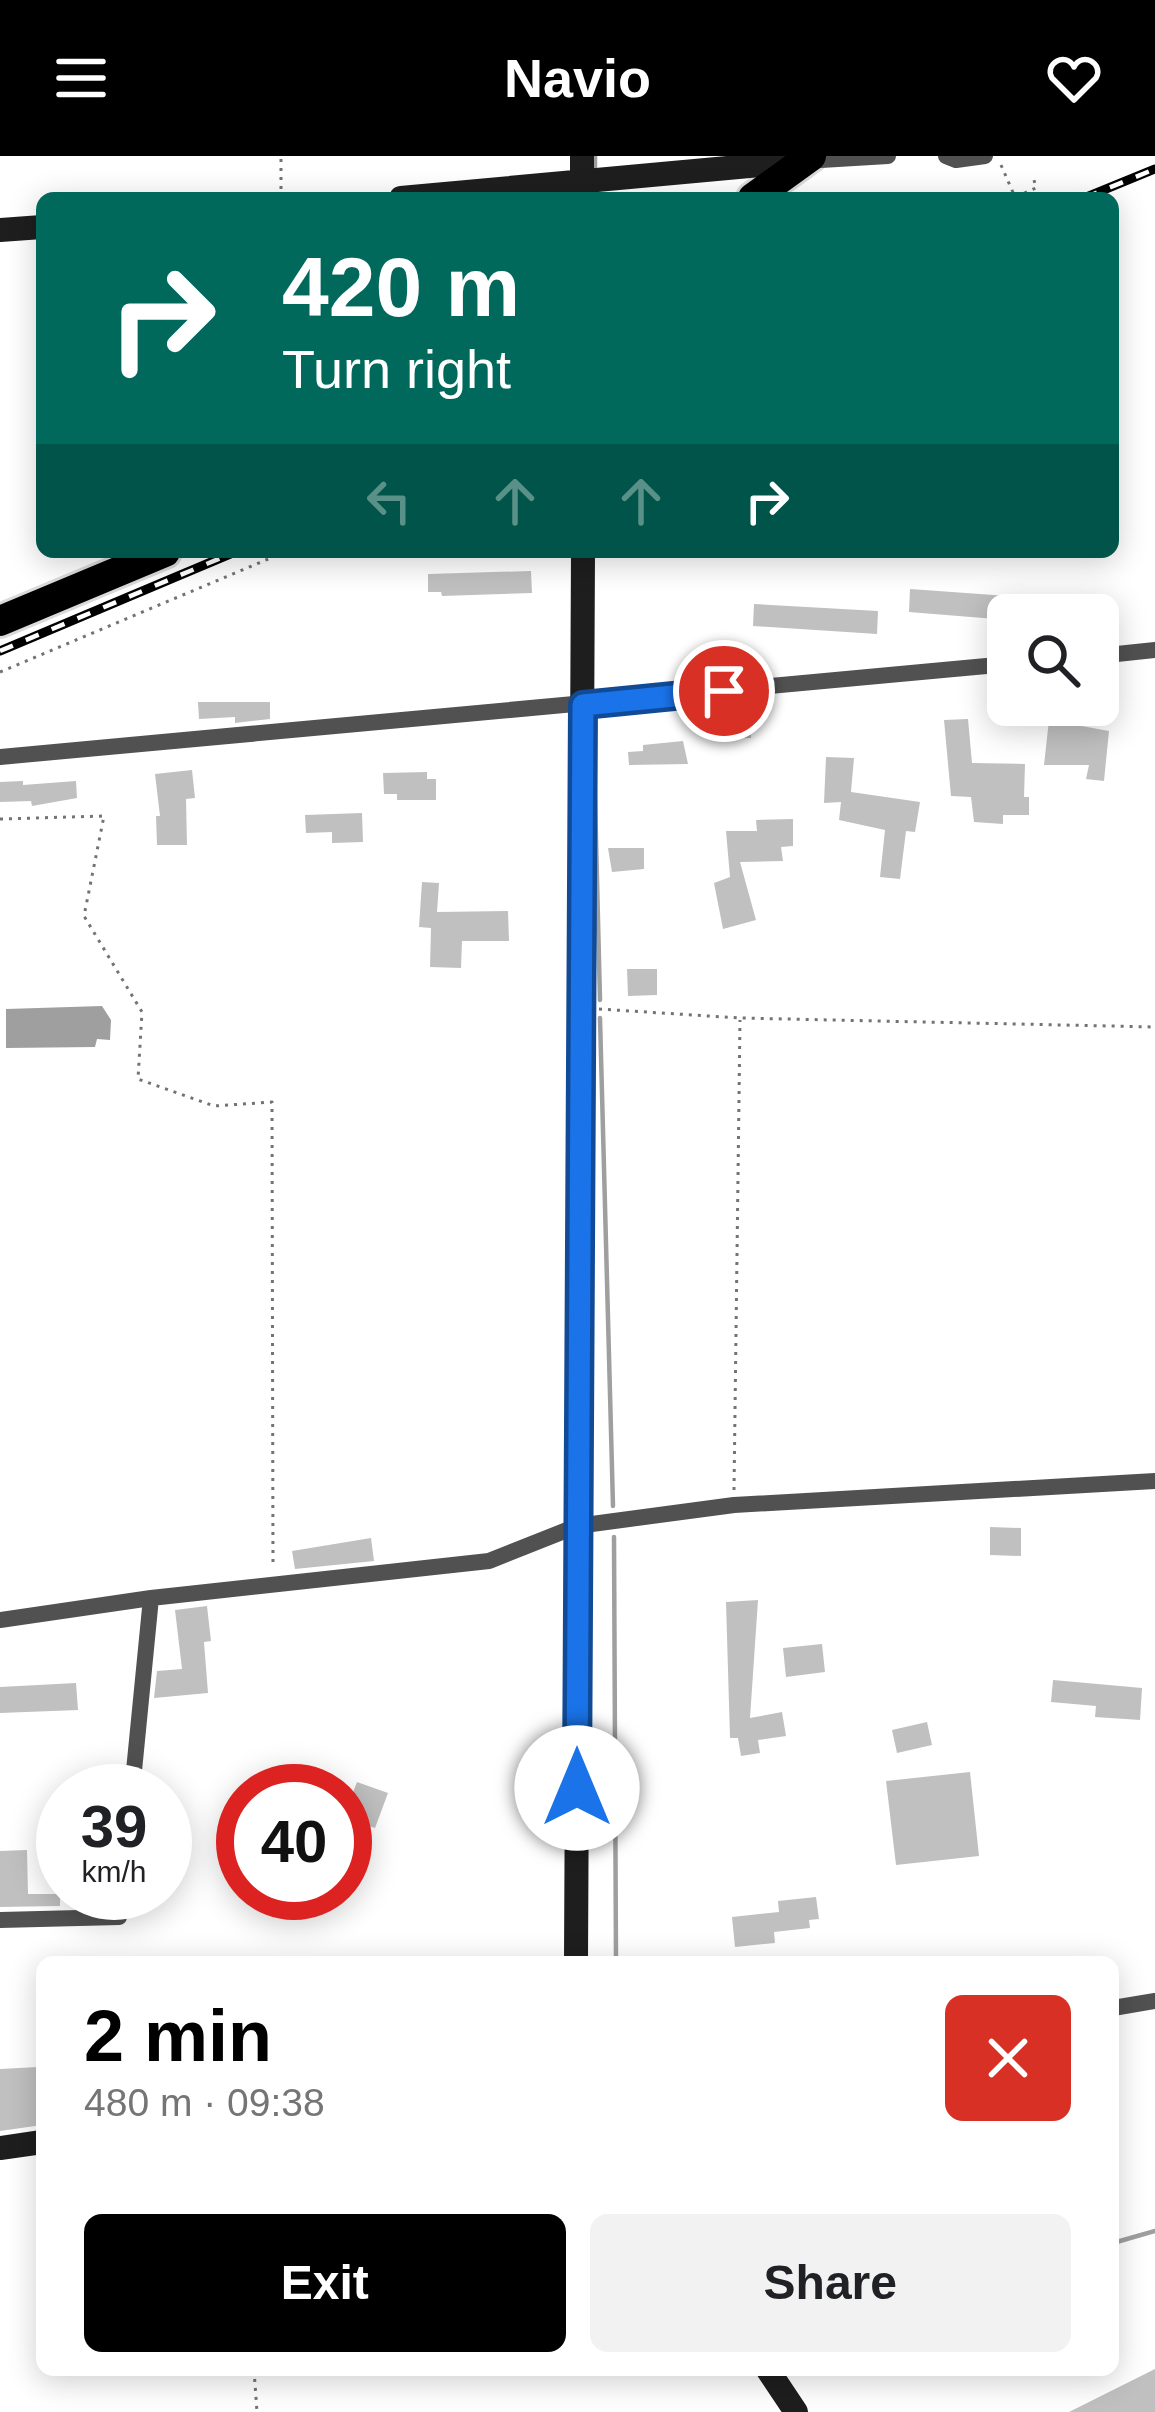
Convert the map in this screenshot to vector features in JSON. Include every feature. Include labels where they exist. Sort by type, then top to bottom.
[{"type":"highway","points":[[761,192],[807,159]]},
{"type":"highway","points":[[0,621],[151,558]]},
{"type":"street","points":[[582,156],[582,190]]},
{"type":"street","points":[[537,192],[807,159],[888,156]]},
{"type":"street","points":[[946,156],[993,160]]},
{"type":"street","points":[[0,230],[36,227]]},
{"type":"street","points":[[576,1956],[583,558]]},
{"type":"street","points":[[1119,654],[1155,650]]},
{"type":"street","points":[[0,757],[987,666]]},
{"type":"street","points":[[0,1620],[151,1598],[489,1561],[577,1526],[734,1504],[1155,1481]]},
{"type":"street","points":[[135,1764],[151,1598]]},
{"type":"street","points":[[0,1920],[36,1919]]},
{"type":"street","points":[[1119,2007],[1155,2001]]},
{"type":"street","points":[[0,2148],[36,2143]]},
{"type":"street","points":[[772,2376],[796,2412]]},
{"type":"path","points":[[281,156],[281,192]]},
{"type":"path","points":[[993,160],[1012,192]]},
{"type":"path","points":[[1030,192],[1036,188],[1033,176]]},
{"type":"path","points":[[0,672],[271,558]]},
{"type":"path","points":[[0,818],[104,816],[84,916],[142,1012],[138,1079],[214,1106],[272,1102],[273,1587]]},
{"type":"path","points":[[582,1008],[740,1018],[1155,1027]]},
{"type":"path","points":[[734,1504],[740,1018]]},
{"type":"path","points":[[254,2376],[257,2412]]},
{"type":"shaded area","points":[[102,1006],[111,1020],[110,1040],[97,1039],[95,1047],[6,1048],[6,1009]]},
{"type":"building","points":[[531,571],[532,593],[442,596],[428,592],[428,574]]},
{"type":"building","points":[[910,589],[987,595],[987,618],[909,612]]},
{"type":"building","points":[[754,604],[878,611],[877,634],[753,626]]},
{"type":"building","points":[[755,700],[759,718],[751,721],[751,738],[707,739],[702,709]]},
{"type":"building","points":[[198,702],[270,702],[270,719],[235,723],[235,717],[199,719]]},
{"type":"building","points":[[968,719],[972,763],[1025,764],[1029,815],[1003,815],[1003,824],[974,822],[971,797],[951,796],[944,720]]},
{"type":"building","points":[[1048,726],[1109,731],[1104,781],[1086,779],[1089,765],[1044,765]]},
{"type":"building","points":[[683,741],[688,764],[629,765],[628,752],[643,751],[643,745]]},
{"type":"building","points":[[826,757],[854,758],[851,792],[920,802],[915,832],[906,831],[900,879],[880,877],[885,830],[839,820],[841,802],[824,803]]},
{"type":"building","points":[[192,770],[195,798],[186,799],[187,845],[157,845],[156,816],[160,816],[155,774]]},
{"type":"building","points":[[427,772],[427,779],[436,779],[436,800],[397,800],[397,794],[384,794],[383,773]]},
{"type":"building","points":[[23,781],[23,785],[76,781],[77,798],[32,806],[31,801],[0,802],[0,782]]},
{"type":"building","points":[[362,813],[363,842],[332,843],[332,832],[306,833],[305,815]]},
{"type":"building","points":[[793,819],[793,846],[781,847],[783,861],[740,862],[756,920],[723,929],[714,883],[730,877],[726,831],[757,831],[756,820]]},
{"type":"building","points":[[608,848],[644,848],[644,869],[612,872]]},
{"type":"building","points":[[422,882],[439,883],[437,912],[508,911],[509,941],[462,941],[461,968],[430,967],[431,928],[419,927]]},
{"type":"building","points":[[627,969],[657,969],[657,995],[628,996]]},
{"type":"building","points":[[990,1527],[1021,1528],[1021,1556],[990,1555]]},
{"type":"building","points":[[371,1538],[374,1561],[295,1569],[292,1551]]},
{"type":"building","points":[[758,1600],[750,1718],[782,1712],[786,1736],[758,1740],[760,1753],[741,1756],[738,1738],[730,1738],[726,1602]]},
{"type":"building","points":[[207,1606],[208,1693],[154,1698],[157,1671],[182,1669],[175,1610]]},
{"type":"building","points":[[822,1644],[825,1672],[786,1677],[783,1648]]},
{"type":"building","points":[[1053,1680],[1142,1688],[1140,1720],[1095,1717],[1096,1706],[1051,1702]]},
{"type":"building","points":[[76,1683],[78,1710],[0,1713],[0,1687]]},
{"type":"building","points":[[927,1722],[932,1745],[897,1753],[892,1730]]},
{"type":"building","points":[[970,1772],[979,1856],[896,1865],[886,1781]]},
{"type":"building","points":[[372,1787],[388,1793],[372,1827]]},
{"type":"building","points":[[27,1850],[28,1894],[36,1894],[36,1906],[0,1907],[0,1851]]},
{"type":"building","points":[[816,1897],[819,1919],[809,1920],[810,1928],[774,1932],[775,1943],[735,1947],[732,1917],[779,1912],[778,1901]]},
{"type":"building","points":[[36,2067],[36,2126],[0,2131],[0,2069]]},
{"type":"building","points":[[1155,2369],[1155,2412],[1069,2412]]},
{"type":"waterway","points":[[595,156],[595,167]]},
{"type":"waterway","points":[[594,759],[600,1000]]},
{"type":"waterway","points":[[600,1018],[613,1506]]},
{"type":"waterway","points":[[614,1537],[616,1956]]},
{"type":"waterway","points":[[1119,2241],[1155,2231]]},
{"type":"railway","points":[[1099,192],[1155,169]]},
{"type":"railway","points":[[0,651],[221,558]]},
{"type":"route","points":[[577,1788],[583,705],[724,691]]}]
